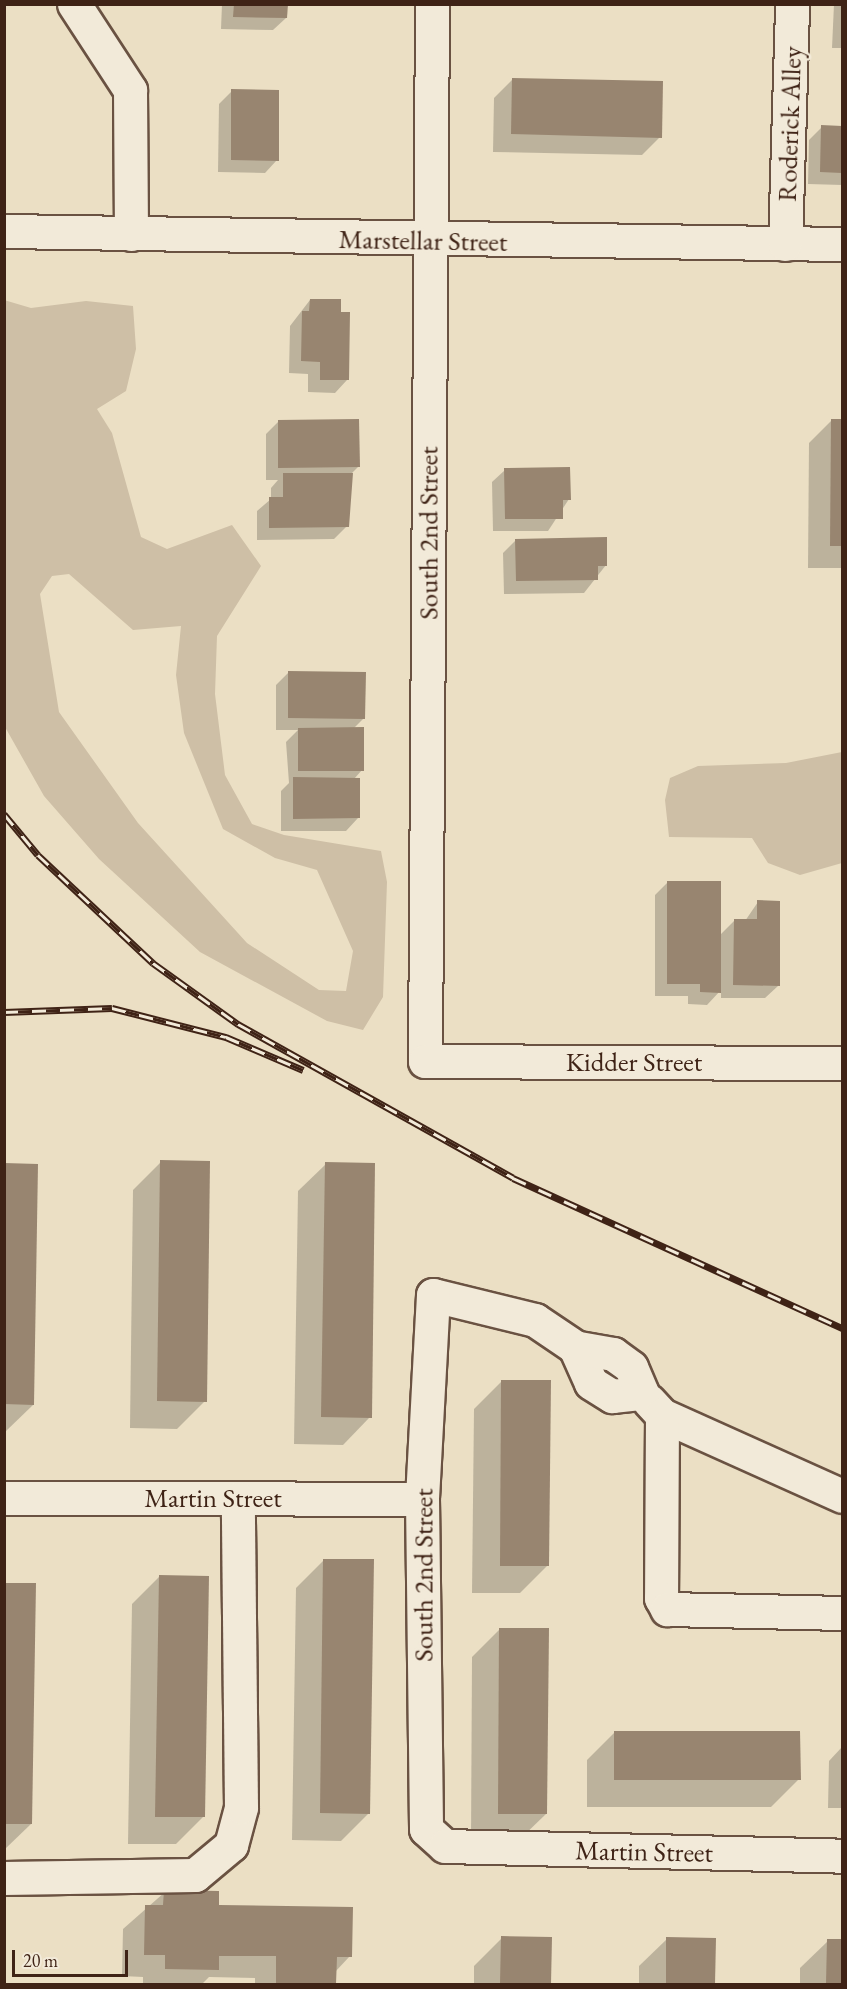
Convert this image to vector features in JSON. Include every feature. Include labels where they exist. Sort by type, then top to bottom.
[{"type":"street","points":[[74,4],[130,90],[131,234]]},
{"type":"street","name":"South 2nd Street","points":[[425,1061],[432,4]]},
{"type":"street","name":"Roderick Alley","points":[[785,243],[792,4]]},
{"type":"street","name":"Marstellar Street","points":[[4,231],[430,241],[843,244]]},
{"type":"street","name":"Kidder Street","points":[[425,1061],[843,1063]]},
{"type":"street","name":"South 2nd Street","points":[[445,1846],[426,1829],[422,1809],[422,1499],[433,1295],[535,1320],[575,1347],[591,1383],[612,1396],[652,1404]]},
{"type":"street","points":[[843,1496],[652,1404],[661,1598],[667,1609],[843,1613]]},
{"type":"street","name":"Martin Street","points":[[4,1498],[422,1499]]},
{"type":"street","points":[[4,1878],[195,1875],[231,1845],[240,1807],[238,1499]]},
{"type":"street","name":"Martin Street","points":[[445,1846],[843,1856]]},
{"type":"shaded area","points":[[4,300],[31,308],[86,301],[133,306],[136,349],[126,391],[97,409],[112,433],[141,537],[167,549],[232,525],[261,566],[217,636],[215,694],[225,775],[252,824],[284,835],[381,851],[387,882],[383,997],[363,1030],[327,1021],[200,952],[99,859],[44,796],[5,727]],"holes":[[[69,574],[133,630],[181,626],[176,675],[184,733],[223,829],[275,858],[317,870],[353,951],[346,991],[319,990],[247,943],[138,823],[59,712],[40,594],[52,576]]]},
{"type":"shaded area","points":[[842,752],[842,863],[800,875],[768,863],[752,838],[669,837],[665,800],[670,778],[698,766],[786,763]]},
{"type":"building","points":[[234,4],[288,4],[287,18],[233,17]]},
{"type":"building","points":[[512,78],[663,81],[662,138],[511,134]]},
{"type":"building","points":[[231,89],[279,90],[279,161],[231,160]]},
{"type":"building","points":[[821,125],[842,126],[842,173],[820,172]]},
{"type":"building","points":[[310,299],[341,299],[341,312],[350,312],[349,380],[320,380],[320,362],[301,361],[302,311],[309,311]]},
{"type":"building","points":[[359,419],[360,467],[278,468],[278,420]]},
{"type":"building","points":[[831,419],[842,419],[842,546],[830,546]]},
{"type":"building","points":[[570,467],[571,500],[563,500],[563,519],[505,519],[504,468]]},
{"type":"building","points":[[283,473],[353,473],[349,527],[269,528],[269,497],[283,497]]},
{"type":"building","points":[[607,537],[607,566],[598,566],[598,580],[516,581],[515,539]]},
{"type":"building","points":[[288,671],[366,672],[365,719],[288,718]]},
{"type":"building","points":[[364,727],[364,771],[298,771],[298,728]]},
{"type":"building","points":[[293,777],[360,778],[360,818],[293,819]]},
{"type":"building","points":[[667,881],[721,881],[721,993],[700,992],[700,984],[667,984]]},
{"type":"building","points":[[757,900],[780,901],[780,986],[733,985],[734,919],[757,919]]},
{"type":"building","points":[[160,1160],[210,1161],[207,1402],[157,1401]]},
{"type":"building","points":[[325,1162],[375,1163],[372,1418],[321,1417]]},
{"type":"building","points":[[4,1163],[38,1164],[34,1405],[4,1404]]},
{"type":"building","points":[[501,1380],[551,1380],[549,1566],[500,1566]]},
{"type":"building","points":[[323,1559],[374,1559],[370,1814],[320,1813]]},
{"type":"building","points":[[159,1575],[209,1576],[205,1817],[155,1817]]},
{"type":"building","points":[[4,1583],[36,1583],[32,1824],[4,1824]]},
{"type":"building","points":[[499,1628],[549,1628],[547,1814],[498,1814]]},
{"type":"building","points":[[614,1731],[800,1731],[801,1780],[614,1780]]},
{"type":"building","points":[[164,1890],[219,1891],[219,1905],[353,1907],[352,1957],[337,1957],[336,1984],[276,1984],[276,1956],[219,1956],[219,1970],[165,1969],[165,1955],[144,1955],[145,1905],[163,1905]]},
{"type":"building","points":[[501,1936],[552,1937],[551,1984],[500,1984]]},
{"type":"building","points":[[666,1937],[716,1938],[715,1984],[666,1984]]},
{"type":"building","points":[[827,1939],[842,1939],[842,1984],[826,1984]]},
{"type":"railway","points":[[4,814],[38,855],[153,963],[238,1024],[513,1178],[842,1328]]},
{"type":"railway","points":[[4,1012],[112,1008],[226,1037],[303,1070]]}]
